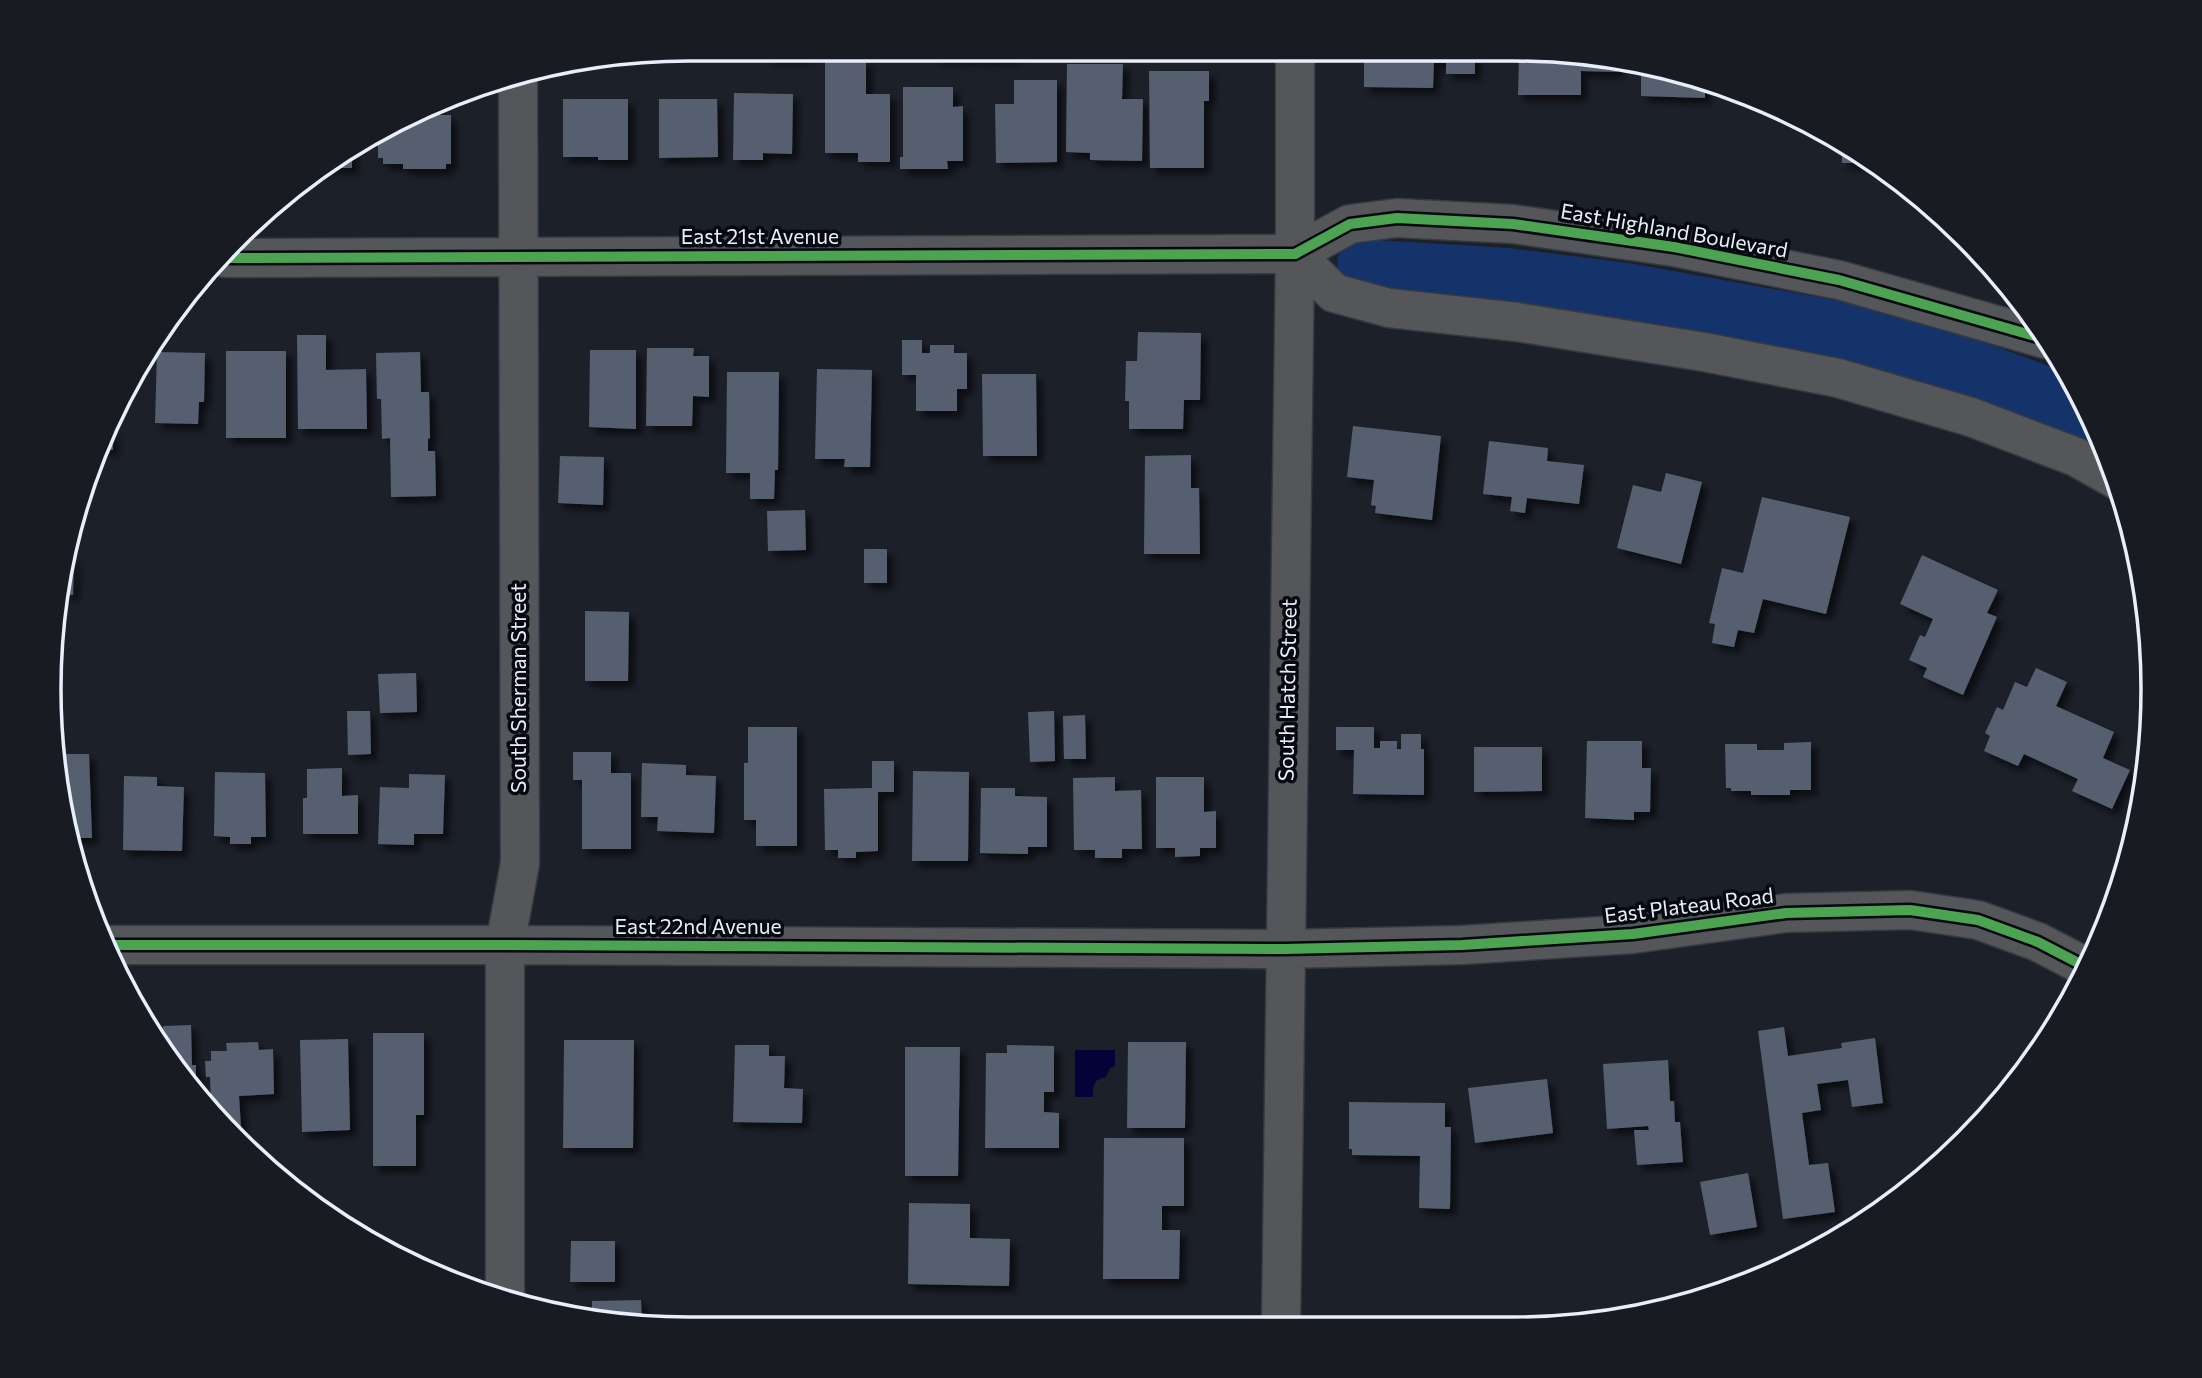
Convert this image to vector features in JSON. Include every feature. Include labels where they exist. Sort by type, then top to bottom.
[{"type":"street","name":"South Hatch Street","points":[[1281,1317],[1295,254],[1295,61]]},
{"type":"street","name":"South Sherman Street","points":[[505,1288],[505,945],[520,863],[518,86]]},
{"type":"street","name":"East Highland Boulevard","points":[[1295,254],[1350,225],[1397,218],[1514,224],[1674,247],[1839,280],[2031,334]]},
{"type":"street","name":"East 21st Avenue","points":[[233,258],[1295,254]]},
{"type":"street","points":[[1295,254],[1334,293],[1378,305],[1557,328],[1704,352],[1838,378],[1971,417],[2076,457],[2101,471]]},
{"type":"street","name":"East Plateau Road","points":[[1284,949],[1462,945],[1633,934],[1786,914],[1910,910],[1978,920],[2038,942],[2078,963]]},
{"type":"street","name":"East 22nd Avenue","points":[[116,945],[1284,949]]},
{"type":"shaded area","points":[[1361,239],[1508,248],[1629,263],[1840,301],[1992,345],[2052,367],[2076,411],[2095,454],[2085,449],[1356,291],[1338,269],[1340,250]]},
{"type":"shaded area","points":[[1075,1050],[1115,1050],[1115,1066],[1110,1068],[1106,1077],[1096,1081],[1093,1097],[1075,1097]]},
{"type":"building","points":[[825,61],[866,61],[866,94],[890,94],[890,162],[858,162],[858,153],[825,153]]},
{"type":"building","points":[[1364,61],[1475,61],[1475,74],[1446,74],[1446,63],[1434,63],[1433,88],[1364,87]]},
{"type":"building","points":[[1519,61],[1617,70],[1581,71],[1581,95],[1518,95]]},
{"type":"building","points":[[1067,64],[1123,64],[1122,99],[1143,99],[1142,161],[1090,160],[1090,153],[1066,152]]},
{"type":"building","points":[[1149,71],[1209,71],[1209,101],[1204,101],[1204,168],[1150,168]]},
{"type":"building","points":[[1641,74],[1705,92],[1705,98],[1641,96]]},
{"type":"building","points":[[1014,80],[1057,80],[1057,162],[996,163],[995,104],[1014,104]]},
{"type":"building","points":[[903,87],[953,87],[953,107],[963,106],[963,161],[947,161],[948,169],[900,169],[900,157],[903,157]]},
{"type":"building","points":[[734,93],[793,94],[792,154],[763,153],[763,160],[733,160]]},
{"type":"building","points":[[563,99],[628,99],[628,160],[563,157]]},
{"type":"building","points":[[659,99],[717,99],[718,157],[659,158]]},
{"type":"building","points":[[437,114],[451,115],[451,164],[446,164],[446,169],[403,169],[403,164],[383,164],[383,158],[378,158],[378,143]]},
{"type":"building","points":[[1842,154],[1856,163],[1842,163]]},
{"type":"building","points":[[352,159],[352,168],[339,168]]},
{"type":"building","points":[[1138,332],[1201,333],[1200,400],[1184,400],[1183,429],[1129,429],[1129,401],[1125,401],[1126,361],[1137,361]]},
{"type":"building","points":[[297,335],[326,335],[326,370],[366,369],[367,429],[298,429]]},
{"type":"building","points":[[902,340],[922,340],[922,353],[930,353],[930,345],[954,345],[954,353],[967,353],[967,389],[957,389],[957,411],[916,411],[916,375],[902,375]]},
{"type":"building","points":[[647,348],[694,348],[693,356],[709,356],[709,397],[693,396],[692,426],[646,426]]},
{"type":"building","points":[[590,350],[636,350],[636,429],[589,427]]},
{"type":"building","points":[[226,351],[286,351],[286,438],[226,438]]},
{"type":"building","points":[[159,352],[205,353],[204,402],[199,402],[198,424],[155,423],[157,356]]},
{"type":"building","points":[[420,352],[421,392],[429,392],[428,451],[435,451],[436,496],[391,497],[390,438],[382,439],[381,399],[377,399],[376,353]]},
{"type":"building","points":[[817,369],[872,370],[870,467],[844,467],[845,459],[815,459]]},
{"type":"building","points":[[727,372],[779,372],[778,470],[775,470],[774,499],[750,499],[750,473],[726,473]]},
{"type":"building","points":[[982,374],[1036,374],[1037,456],[983,456]]},
{"type":"building","points":[[1353,426],[1441,436],[1432,520],[1375,513],[1376,506],[1371,505],[1374,480],[1347,477]]},
{"type":"building","points":[[1489,441],[1548,448],[1547,461],[1584,465],[1579,504],[1527,498],[1525,513],[1510,511],[1512,497],[1483,494]]},
{"type":"building","points":[[1191,455],[1191,488],[1199,488],[1200,554],[1144,554],[1145,456]]},
{"type":"building","points":[[560,456],[604,457],[603,505],[558,503]]},
{"type":"building","points":[[1666,473],[1702,482],[1681,564],[1617,548],[1633,485],[1661,492]]},
{"type":"building","points":[[1762,497],[1850,517],[1826,614],[1763,599],[1754,633],[1738,630],[1734,647],[1712,643],[1715,624],[1709,623],[1722,568],[1743,573]]},
{"type":"building","points":[[805,510],[806,550],[768,551],[767,511]]},
{"type":"building","points":[[864,549],[887,549],[887,583],[864,583]]},
{"type":"building","points":[[1922,555],[1998,590],[1987,613],[1997,617],[1963,695],[1923,677],[1927,668],[1909,660],[1920,635],[1925,637],[1933,619],[1900,604]]},
{"type":"building","points":[[74,564],[73,595],[69,595]]},
{"type":"building","points":[[585,611],[629,612],[628,681],[585,681]]},
{"type":"building","points":[[2036,668],[2067,682],[2056,706],[2114,732],[2103,758],[2130,770],[2112,809],[2072,791],[2078,779],[2024,754],[2018,766],[1984,751],[1990,736],[1985,733],[1997,707],[2003,710],[2015,682],[2027,687]]},
{"type":"building","points":[[416,673],[417,712],[380,713],[378,674]]},
{"type":"building","points":[[347,711],[370,711],[371,754],[348,755]]},
{"type":"building","points":[[1054,711],[1055,761],[1030,762],[1028,712]]},
{"type":"building","points":[[1085,715],[1086,759],[1064,759],[1063,716]]},
{"type":"building","points":[[748,727],[797,727],[797,846],[756,846],[756,820],[744,820],[744,763],[748,763]]},
{"type":"building","points":[[1336,727],[1374,727],[1374,748],[1380,748],[1380,741],[1397,741],[1397,749],[1401,749],[1401,734],[1421,734],[1421,749],[1424,749],[1424,795],[1353,794],[1354,750],[1336,750]]},
{"type":"building","points":[[1587,741],[1642,741],[1642,768],[1651,768],[1650,812],[1634,812],[1634,820],[1585,818]]},
{"type":"building","points":[[1811,742],[1811,790],[1790,790],[1790,795],[1751,795],[1751,791],[1731,791],[1731,788],[1726,788],[1725,744],[1757,744],[1757,750],[1784,750],[1784,743]]},
{"type":"building","points":[[1474,747],[1542,747],[1542,791],[1474,792]]},
{"type":"building","points":[[573,752],[611,752],[611,773],[631,773],[631,849],[582,849],[582,780],[573,780]]},
{"type":"building","points":[[65,754],[89,754],[92,838],[80,838]]},
{"type":"building","points":[[872,761],[894,761],[894,792],[878,792],[878,851],[856,852],[856,858],[838,858],[838,850],[825,850],[824,789],[872,788]]},
{"type":"building","points":[[642,763],[686,765],[686,775],[716,776],[714,833],[657,831],[658,817],[641,817]]},
{"type":"building","points":[[342,768],[342,796],[358,795],[358,834],[303,834],[303,798],[307,798],[307,769]]},
{"type":"building","points":[[913,771],[969,772],[968,861],[912,861]]},
{"type":"building","points":[[215,772],[265,773],[266,837],[251,837],[251,844],[230,844],[230,837],[214,836]]},
{"type":"building","points":[[409,774],[445,775],[443,834],[414,834],[414,845],[378,844],[380,787],[409,788]]},
{"type":"building","points":[[124,776],[157,777],[157,786],[184,787],[182,851],[123,850]]},
{"type":"building","points":[[1115,777],[1115,791],[1141,790],[1142,849],[1122,849],[1122,858],[1095,858],[1095,850],[1074,850],[1073,778]]},
{"type":"building","points":[[1156,777],[1204,777],[1204,812],[1216,811],[1216,848],[1200,848],[1200,856],[1175,857],[1175,848],[1156,848]]},
{"type":"building","points":[[981,788],[1015,788],[1015,796],[1047,797],[1047,847],[1028,847],[1028,854],[980,853]]},
{"type":"building","points":[[191,1025],[192,1065],[196,1065],[196,1077],[167,1038],[163,1026]]},
{"type":"building","points":[[1784,1027],[1788,1056],[1842,1048],[1841,1043],[1875,1038],[1883,1103],[1852,1107],[1848,1080],[1817,1084],[1821,1110],[1802,1113],[1809,1165],[1828,1163],[1835,1212],[1783,1219],[1758,1031]]},
{"type":"building","points":[[373,1033],[424,1033],[424,1115],[416,1115],[416,1166],[373,1166]]},
{"type":"building","points":[[348,1039],[350,1130],[302,1132],[300,1040]]},
{"type":"building","points":[[564,1040],[634,1040],[633,1148],[563,1148]]},
{"type":"building","points":[[258,1042],[259,1050],[273,1049],[274,1094],[239,1096],[241,1127],[211,1095],[210,1077],[206,1077],[205,1061],[211,1061],[211,1051],[227,1051],[226,1043]]},
{"type":"building","points":[[1128,1042],[1186,1042],[1185,1128],[1127,1128]]},
{"type":"building","points":[[735,1045],[769,1045],[769,1056],[785,1056],[784,1088],[803,1089],[802,1123],[733,1122]]},
{"type":"building","points":[[1007,1045],[1054,1046],[1054,1092],[1044,1092],[1044,1112],[1059,1113],[1059,1148],[985,1148],[986,1053],[1007,1053]]},
{"type":"building","points":[[905,1047],[960,1047],[958,1176],[905,1176]]},
{"type":"building","points":[[1668,1060],[1670,1101],[1674,1101],[1675,1122],[1680,1122],[1683,1162],[1637,1165],[1634,1130],[1649,1130],[1648,1126],[1607,1129],[1603,1064]]},
{"type":"building","points":[[1547,1079],[1553,1133],[1475,1143],[1468,1088]]},
{"type":"building","points":[[1349,1102],[1445,1103],[1445,1127],[1451,1127],[1450,1209],[1419,1208],[1420,1156],[1352,1155],[1352,1149],[1349,1149]]},
{"type":"building","points":[[1104,1138],[1184,1138],[1184,1206],[1162,1206],[1162,1230],[1180,1230],[1179,1279],[1103,1279]]},
{"type":"building","points":[[1748,1173],[1757,1227],[1710,1235],[1700,1182]]},
{"type":"building","points":[[909,1203],[970,1204],[970,1238],[1010,1239],[1009,1286],[908,1284]]},
{"type":"building","points":[[571,1241],[615,1241],[615,1282],[570,1282]]},
{"type":"building","points":[[641,1300],[642,1314],[592,1309],[592,1301]]},
{"type":"cycle path","points":[[233,258],[1295,254],[1350,224],[1397,218],[1513,224],[1674,247],[1839,280],[2031,335]]},
{"type":"cycle path","points":[[116,945],[1284,949],[1462,945],[1633,934],[1786,913],[1910,910],[1978,920],[2038,942],[2078,963]]}]
